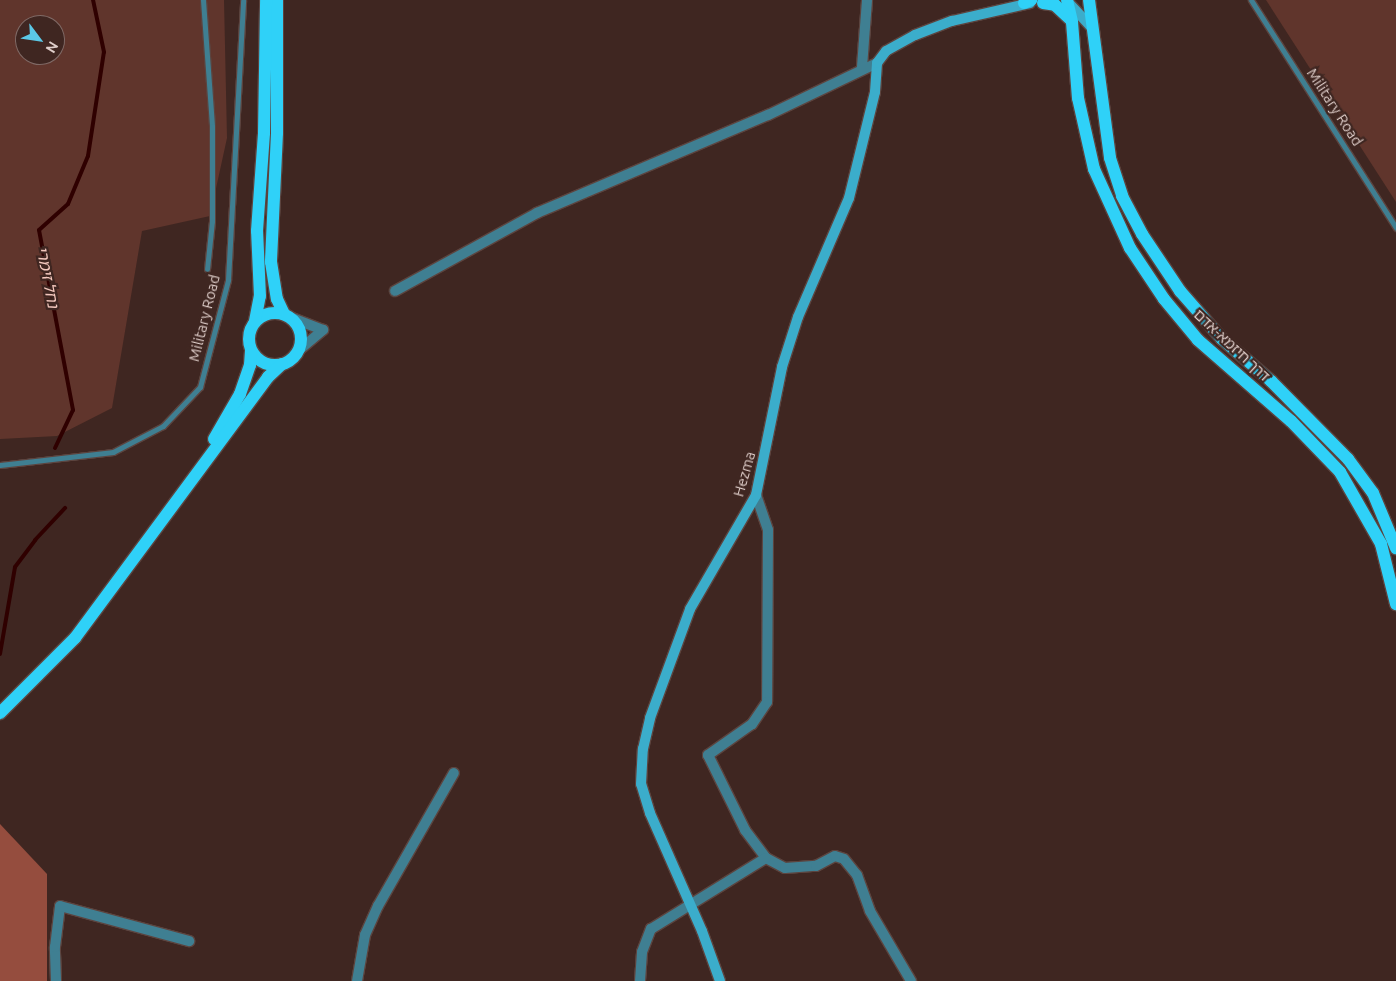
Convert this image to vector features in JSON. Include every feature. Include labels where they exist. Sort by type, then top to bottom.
[{"type":"main road","points":[[184,491],[240,394],[250,365],[251,350],[248,336],[254,322],[260,296],[257,231],[264,133],[266,0]]},
{"type":"main road","points":[[0,713],[75,638],[268,376],[298,351],[300,334],[275,291],[270,262],[277,133],[277,0]]},
{"type":"main road","name":"דרך חיזמא-אדם","points":[[1068,0],[1072,22],[1078,98],[1094,169],[1130,248],[1164,300],[1198,340],[1291,421],[1340,472],[1381,544],[1396,604]]},
{"type":"main road","name":"דרך חיזמא-אדם","points":[[1089,0],[1090,26],[1110,158],[1122,196],[1142,234],[1180,291],[1222,339],[1271,381],[1348,459],[1372,493],[1396,548]]},
{"type":"main road","points":[[1032,2],[1063,9],[1072,22]]},
{"type":"main road","points":[[254,322],[268,313],[288,316]]},
{"type":"main road","points":[[251,350],[264,363],[282,364]]},
{"type":"street","points":[[862,67],[867,0]]},
{"type":"street","points":[[395,291],[537,213],[768,115],[862,67],[877,63],[886,51],[914,35],[952,21],[1032,2],[1068,0],[1090,26]]},
{"type":"street","name":"Hezma","points":[[720,981],[650,813],[641,784],[643,749],[650,718],[690,609],[756,495],[782,367],[798,317],[837,229],[860,162],[875,92],[877,63]]},
{"type":"street","points":[[288,316],[323,330],[298,351]]},
{"type":"street","points":[[756,495],[768,530],[767,702],[752,724],[708,754],[722,788],[745,830],[766,858],[785,868],[816,866],[835,856],[844,859],[856,876],[870,911],[911,981]]},
{"type":"street","points":[[357,981],[365,934],[378,906],[454,773]]},
{"type":"street","points":[[640,981],[642,952],[651,929],[690,907],[766,858]]},
{"type":"street","points":[[56,981],[55,947],[60,906],[189,940]]},
{"type":"lane","points":[[203,0],[212,126],[212,221],[208,269]]},
{"type":"lane","name":"Military Road","points":[[0,465],[113,452],[163,426],[200,387],[228,280],[244,0]]},
{"type":"lane","name":"Military Road","points":[[1251,0],[1396,228]]},
{"type":"shaded area","points":[[0,0],[224,0],[227,138],[210,216],[142,231],[112,408],[57,436],[0,439]]},
{"type":"shaded area","points":[[1266,0],[1396,0],[1396,202]]},
{"type":"shaded area","points":[[0,824],[47,874],[47,981],[0,981]]},
{"type":"waterway","name":"נחל זימרי","points":[[55,448],[73,410],[39,230],[68,204],[88,156],[104,52],[93,0]]},
{"type":"waterway","name":"נחל זימרי","points":[[0,654],[15,567],[35,540],[65,508]]}]
